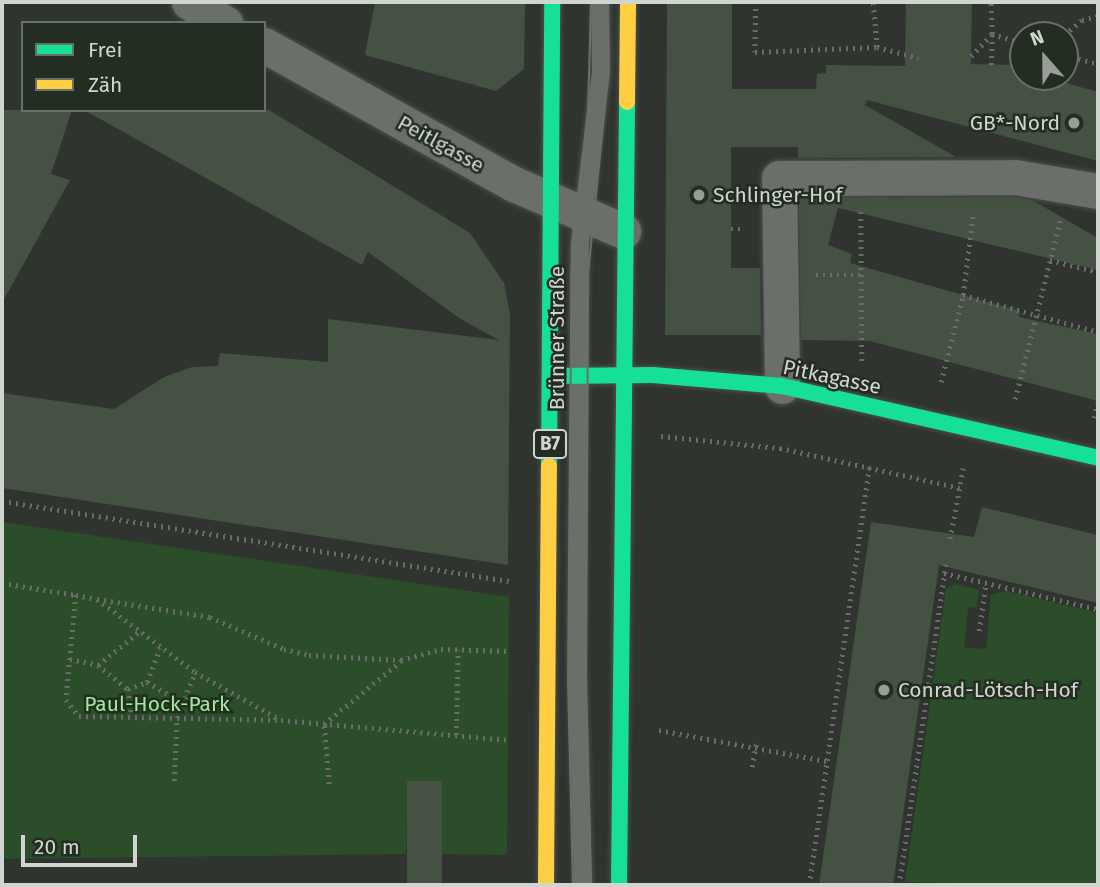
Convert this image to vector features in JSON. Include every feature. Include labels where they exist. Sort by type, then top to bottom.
[{"type":"main road","name":"Brünner Straße","points":[[546,885],[552,376],[552,2]]},
{"type":"main road","points":[[619,885],[623,231],[628,2]]},
{"type":"main road","name":"Pitkagasse","points":[[552,376],[622,376],[782,386],[1098,458]]},
{"type":"street","points":[[189,2],[222,21]]},
{"type":"street","name":"Peitlgasse","points":[[266,46],[552,202],[583,217],[623,231]]},
{"type":"street","points":[[782,386],[779,178],[978,176],[1084,189]]},
{"type":"lane","name":"Brünner Straße","points":[[583,885],[577,652],[583,217],[601,72],[600,2]]},
{"type":"path","points":[[756,2],[755,52],[877,47],[919,58]]},
{"type":"path","points":[[873,2],[877,47]]},
{"type":"path","points":[[991,2],[992,65]]},
{"type":"path","points":[[1079,22],[1098,16]]},
{"type":"path","points":[[992,34],[1009,39]]},
{"type":"path","points":[[971,56],[992,34]]},
{"type":"path","points":[[1079,59],[1098,64]]},
{"type":"path","points":[[860,176],[862,404]]},
{"type":"path","points":[[933,421],[963,295],[978,176]]},
{"type":"path","points":[[1005,438],[1050,260],[1084,189]]},
{"type":"path","points":[[1050,260],[1098,272]]},
{"type":"path","points":[[963,295],[1098,332]]},
{"type":"path","points":[[950,539],[970,429]]},
{"type":"path","points":[[652,435],[780,448],[960,488]]},
{"type":"path","points":[[809,885],[869,467]]},
{"type":"path","points":[[2,500],[520,583]]},
{"type":"path","points":[[899,885],[946,561]]},
{"type":"path","points":[[944,573],[1098,609]]},
{"type":"path","points":[[979,631],[986,582]]},
{"type":"path","points":[[2,583],[210,617],[292,652],[401,660],[441,649],[520,651]]},
{"type":"path","points":[[76,594],[66,700],[71,711],[79,716],[281,720],[516,741]]},
{"type":"path","points":[[97,599],[138,633],[195,672],[281,720]]},
{"type":"path","points":[[98,665],[138,633]]},
{"type":"path","points":[[128,690],[147,682],[160,648]]},
{"type":"path","points":[[456,736],[458,650]]},
{"type":"path","points":[[70,659],[98,665],[128,690],[132,717]]},
{"type":"path","points":[[324,724],[401,660]]},
{"type":"path","points":[[174,782],[180,701],[195,672]]},
{"type":"path","points":[[147,682],[180,701]]},
{"type":"path","points":[[324,724],[329,784]]},
{"type":"path","points":[[654,729],[827,761]]},
{"type":"path","points":[[752,767],[757,739]]},
{"type":"green space","name":"Paul-Hock-Park","points":[[2,522],[509,597],[507,855],[441,854],[442,782],[408,781],[406,854],[2,859]]},
{"type":"green space","points":[[956,584],[979,590],[976,608],[968,607],[964,647],[986,649],[991,595],[1006,591],[1098,613],[1098,885],[905,882],[946,589]]},
{"type":"building","points":[[375,2],[525,2],[524,69],[496,91],[365,55]]},
{"type":"building","name":"Schlinger-Hof","points":[[667,2],[732,2],[732,89],[816,89],[817,74],[826,73],[826,65],[905,66],[906,2],[972,2],[971,64],[1009,65],[1009,91],[1079,91],[1079,87],[1098,92],[1098,161],[867,100],[865,105],[956,157],[798,158],[798,147],[731,147],[731,268],[760,268],[761,335],[665,335]]},
{"type":"building","points":[[2,110],[71,112],[51,174],[70,180],[2,303]]},
{"type":"building","points":[[269,110],[470,233],[504,283],[510,314],[508,565],[2,488],[2,393],[114,409],[164,377],[192,367],[218,366],[220,353],[328,362],[328,319],[499,340],[459,318],[368,252],[362,265],[88,112]]},
{"type":"building","points":[[1013,197],[1032,200],[1098,238],[1098,270],[838,208],[828,245],[852,254],[850,263],[1020,311],[1019,317],[1098,334],[1098,401],[870,341],[801,340],[799,198]]},
{"type":"building","name":"Conrad-Lötsch-Hof","points":[[982,507],[1098,535],[1098,603],[939,565],[893,885],[819,885],[871,522],[974,537]]},
{"type":"building","points":[[407,781],[442,781],[442,885],[407,885]]},
{"type":"tram line","points":[[573,885],[568,683],[572,263],[588,112],[591,2]]},
{"type":"tram line","points":[[591,885],[586,682],[588,274],[605,106],[608,2]]},
{"type":"traffic: fast","points":[[549,466],[552,2]]},
{"type":"traffic: fast","points":[[619,885],[627,102]]},
{"type":"traffic: fast","points":[[552,376],[653,375],[782,386],[1098,458]]},
{"type":"traffic: slow","points":[[627,102],[628,2]]},
{"type":"traffic: slow","points":[[546,885],[549,466]]},
{"type":"place","name":"GB*-Nord","points":[[1074,123]]},
{"type":"place","name":"Schlinger-Hof","points":[[699,195]]},
{"type":"place","name":"Conrad-Lötsch-Hof","points":[[884,690]]}]
